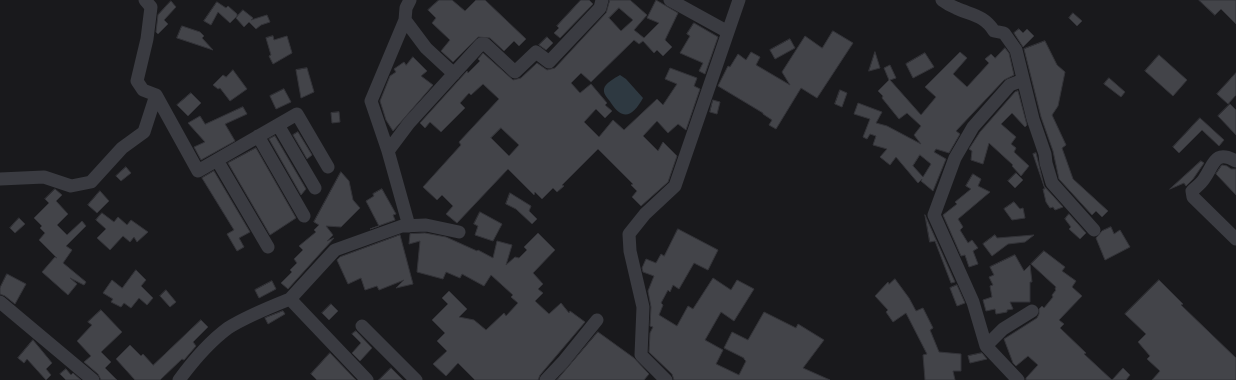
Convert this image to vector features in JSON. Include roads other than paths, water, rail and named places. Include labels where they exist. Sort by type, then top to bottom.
[{"type":"street","points":[[145,0],[151,7],[147,39],[137,81],[143,90],[156,95],[198,171],[295,114],[299,115],[328,167]]},
{"type":"street","points":[[409,226],[408,215],[371,101],[405,20],[406,8],[410,0]]},
{"type":"street","points":[[388,151],[409,123],[483,43],[515,72],[536,52],[549,62],[600,8],[602,0]]},
{"type":"street","points":[[670,0],[728,32]]},
{"type":"street","points":[[666,380],[641,355],[643,307],[630,251],[629,234],[646,214],[676,186],[739,0]]},
{"type":"street","points":[[942,0],[955,8],[979,16],[990,24],[994,31],[1004,33],[1008,37],[1016,50],[1033,119],[1045,154],[1046,163],[1052,182],[1094,230]]},
{"type":"street","points":[[405,20],[426,48],[454,74]]},
{"type":"street","points":[[1018,380],[986,346],[974,302],[934,215],[955,158],[973,127],[1010,85],[1023,80]]},
{"type":"street","points":[[0,179],[44,177],[71,186],[91,182],[122,148],[144,132],[156,95]]},
{"type":"street","points":[[278,125],[315,188]]},
{"type":"street","points":[[258,136],[304,216]]},
{"type":"street","points":[[1236,161],[1229,157],[1220,157],[1213,161],[1203,181],[1192,191],[1193,197],[1236,239]]},
{"type":"street","points":[[217,160],[268,248]]},
{"type":"street","points":[[179,380],[196,358],[228,328],[272,306],[290,299],[335,250],[402,226],[426,225],[459,232]]},
{"type":"street","points":[[290,299],[367,380]]},
{"type":"street","points":[[0,302],[93,380]]},
{"type":"street","points":[[986,346],[1003,328],[1032,311]]},
{"type":"street","points":[[546,380],[563,362],[597,320]]},
{"type":"street","points":[[362,326],[416,380]]}]
